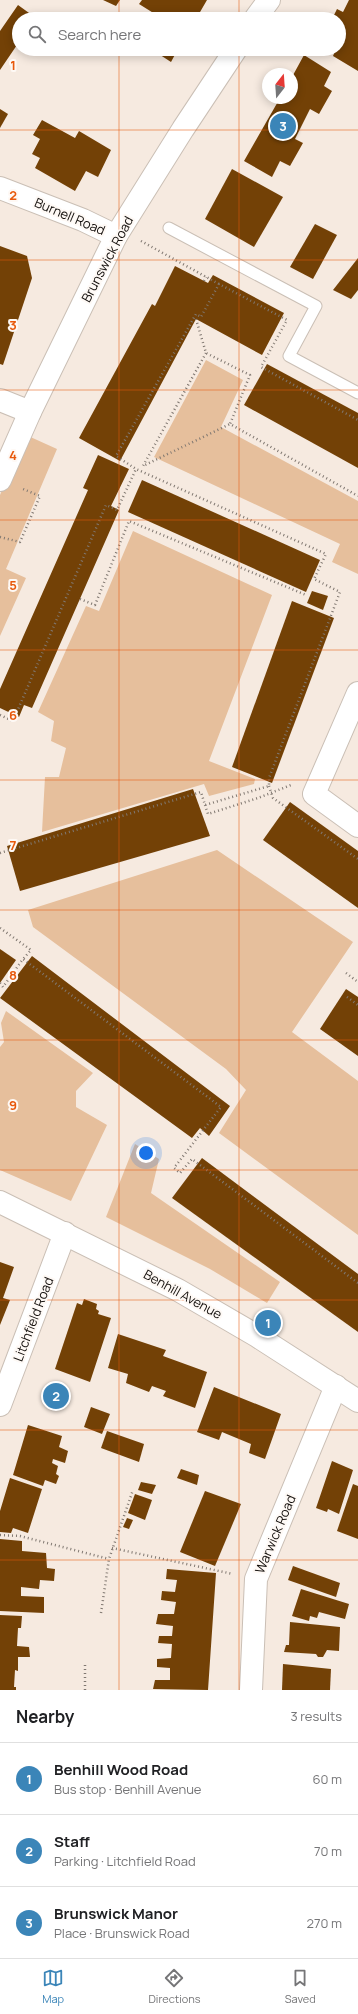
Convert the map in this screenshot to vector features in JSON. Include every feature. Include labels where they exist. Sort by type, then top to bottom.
[{"type":"street","points":[[260,12],[269,0]]},
{"type":"street","name":"Brunswick Road","points":[[0,480],[30,412],[119,233],[183,129],[231,56]]},
{"type":"street","name":"Burnell Road","points":[[0,188],[119,233]]},
{"type":"street","points":[[0,400],[30,412]]},
{"type":"street","points":[[358,693],[314,794],[358,826]]},
{"type":"street","name":"Benhill Avenue","points":[[0,1202],[178,1290],[358,1400]]},
{"type":"street","name":"Litchfield Road","points":[[0,1405],[65,1233]]},
{"type":"street","name":"Warwick Road","points":[[251,1690],[256,1579],[336,1386]]},
{"type":"lane","points":[[169,228],[316,306],[289,356],[358,393]]},
{"type":"path","points":[[119,233],[287,320],[261,367],[358,420]]},
{"type":"path","points":[[204,281],[206,277]]},
{"type":"path","points":[[219,284],[201,317],[196,314],[116,456],[136,469],[326,554],[314,579],[340,592],[269,778],[269,786],[273,798],[358,859]]},
{"type":"path","points":[[196,319],[206,353],[143,466],[230,424],[250,375],[206,353]]},
{"type":"path","points":[[230,424],[358,496]]},
{"type":"path","points":[[0,715],[13,721],[106,505],[117,510],[136,469]]},
{"type":"path","points":[[0,480],[40,496],[20,542],[0,537]]},
{"type":"path","points":[[80,599],[95,605],[129,521],[306,595]]},
{"type":"path","points":[[0,853],[201,792],[208,814],[258,798],[297,782]]},
{"type":"path","points":[[206,805],[269,786]]},
{"type":"path","points":[[0,928],[31,950],[3,987],[0,983]]},
{"type":"path","points":[[23,959],[221,1107],[174,1168],[180,1173],[192,1159],[358,1282]]},
{"type":"path","points":[[346,973],[358,982]]},
{"type":"path","points":[[347,997],[358,1005]]},
{"type":"path","points":[[101,1613],[109,1559],[133,1490]]},
{"type":"path","points":[[0,1534],[20,1536],[109,1559]]},
{"type":"path","points":[[112,1548],[256,1579]]},
{"type":"path","points":[[85,1662],[85,1690]]},
{"type":"shaded area","points":[[206,360],[243,380],[221,427],[358,501],[358,574],[332,562],[340,544],[154,457]]},
{"type":"shaded area","points":[[26,435],[57,449],[6,569],[26,578],[0,636],[0,495]]},
{"type":"shaded area","points":[[133,531],[272,595],[209,761],[255,779],[254,784],[209,796],[204,784],[42,832],[45,777],[59,777],[66,748],[51,741],[54,721],[38,712],[86,606],[99,611]]},
{"type":"shaded area","points":[[217,850],[353,942],[292,1032],[358,1081],[358,1235],[219,1133],[246,1090],[226,1069],[33,927],[28,910]]},
{"type":"shaded area","points":[[6,1011],[93,1073],[76,1091],[76,1107],[107,1125],[71,1201],[0,1170],[0,1047],[4,1042],[1,1023]]},
{"type":"shaded area","points":[[135,1144],[159,1159],[151,1193],[280,1282],[267,1303],[210,1269],[106,1217]]},
{"type":"building","points":[[103,0],[120,0],[116,6]]},
{"type":"building","points":[[142,0],[207,0],[200,12],[152,12],[139,4]]},
{"type":"building","points":[[349,0],[358,0],[358,71],[333,56],[346,56],[346,12],[343,12]]},
{"type":"building","points":[[18,5],[28,12],[13,12]]},
{"type":"building","points":[[337,9],[343,12],[336,12]]},
{"type":"building","points":[[12,14],[12,52],[0,70],[0,31]]},
{"type":"building","points":[[162,56],[174,56],[171,62]]},
{"type":"building","points":[[303,56],[331,72],[324,86],[332,91],[319,114],[310,109],[295,139],[303,143],[290,166],[280,161],[272,177],[244,161],[277,104],[298,104],[297,68]]},
{"type":"building","points":[[0,109],[8,114],[0,128]]},
{"type":"building","points":[[42,120],[75,138],[79,131],[111,150],[98,177],[86,171],[75,191],[35,168],[40,158],[32,154],[40,139],[33,135]]},
{"type":"building","points":[[232,169],[283,197],[254,247],[205,219]]},
{"type":"building","points":[[315,224],[337,235],[313,279],[290,267]]},
{"type":"building","points":[[0,246],[27,256],[32,278],[3,365],[0,364]]},
{"type":"building","points":[[358,258],[358,290],[351,299],[333,290]]},
{"type":"building","points":[[175,266],[208,283],[213,275],[284,313],[262,355],[196,319],[120,461],[79,438],[152,304],[155,306]]},
{"type":"building","points":[[267,364],[358,413],[358,468],[244,405]]},
{"type":"building","points":[[98,455],[129,469],[111,506],[119,510],[32,708],[24,705],[19,717],[0,708],[0,689],[88,490],[83,488]]},
{"type":"building","points":[[142,480],[320,560],[306,592],[128,512]]},
{"type":"building","points":[[312,591],[328,596],[323,610],[307,603]]},
{"type":"building","points":[[292,601],[334,618],[272,783],[232,767]]},
{"type":"building","points":[[193,789],[210,836],[20,891],[7,846]]},
{"type":"building","points":[[290,802],[358,851],[358,908],[263,840]]},
{"type":"building","points":[[0,949],[16,960],[0,983]]},
{"type":"building","points":[[32,956],[230,1106],[209,1136],[200,1128],[192,1138],[0,998]]},
{"type":"building","points":[[346,989],[358,997],[358,1056],[320,1029]]},
{"type":"building","points":[[202,1158],[358,1274],[358,1332],[172,1198]]},
{"type":"building","points":[[0,1262],[14,1267],[3,1298],[10,1300],[0,1325]]},
{"type":"building","points":[[84,1299],[97,1304],[96,1309],[99,1311],[98,1314],[111,1318],[90,1382],[55,1369],[77,1303],[82,1305]]},
{"type":"building","points":[[118,1334],[166,1350],[163,1356],[207,1372],[195,1408],[163,1396],[166,1391],[152,1386],[149,1392],[126,1383],[128,1374],[108,1368]]},
{"type":"building","points":[[214,1387],[281,1414],[265,1459],[249,1453],[251,1444],[222,1432],[219,1440],[197,1432]]},
{"type":"building","points":[[91,1407],[110,1414],[102,1434],[84,1427]]},
{"type":"building","points":[[28,1425],[62,1436],[59,1447],[68,1451],[65,1463],[53,1459],[52,1463],[58,1466],[56,1474],[59,1476],[56,1484],[45,1480],[43,1486],[13,1475]]},
{"type":"building","points":[[107,1431],[144,1444],[139,1462],[101,1448]]},
{"type":"building","points":[[332,1461],[353,1470],[339,1514],[328,1509],[327,1512],[316,1508]]},
{"type":"building","points":[[181,1469],[199,1475],[197,1485],[177,1478]]},
{"type":"building","points":[[10,1478],[42,1489],[28,1533],[13,1528],[11,1533],[0,1532],[0,1511]]},
{"type":"building","points":[[141,1482],[156,1485],[152,1494],[138,1490]]},
{"type":"building","points":[[353,1484],[358,1486],[358,1539],[337,1531]]},
{"type":"building","points":[[205,1491],[241,1504],[215,1566],[180,1552]]},
{"type":"building","points":[[135,1494],[152,1500],[145,1520],[128,1513]]},
{"type":"building","points":[[127,1518],[133,1520],[129,1529],[123,1527]]},
{"type":"building","points":[[0,1539],[22,1541],[22,1551],[46,1553],[47,1568],[55,1569],[54,1581],[40,1580],[39,1589],[21,1587],[21,1596],[44,1597],[44,1613],[0,1611]]},
{"type":"building","points":[[293,1566],[340,1583],[336,1597],[288,1580]]},
{"type":"building","points":[[167,1569],[216,1573],[208,1690],[153,1689],[155,1680],[170,1680],[170,1668],[157,1667],[157,1659],[171,1658],[172,1644],[158,1643],[159,1636],[172,1636],[173,1626],[156,1624],[158,1614],[174,1614],[176,1602],[161,1600],[162,1591],[175,1592],[177,1580],[166,1579]]},
{"type":"building","points":[[301,1589],[349,1604],[345,1619],[319,1612],[317,1618],[310,1616],[309,1621],[292,1616]]},
{"type":"building","points":[[0,1615],[22,1616],[21,1628],[18,1628],[17,1646],[29,1647],[30,1657],[18,1657],[18,1671],[15,1670],[14,1687],[16,1687],[16,1690],[0,1690]]},
{"type":"building","points":[[290,1622],[340,1627],[339,1651],[327,1650],[323,1657],[318,1657],[316,1654],[284,1652],[286,1645],[289,1645]]},
{"type":"building","points":[[283,1664],[331,1669],[330,1690],[282,1690]]},
{"type":"place","name":"Brunswick Manor","points":[[283,126]]},
{"type":"place","name":"Benhill Wood Road","points":[[268,1323]]},
{"type":"place","name":"Staff","points":[[56,1396]]}]
